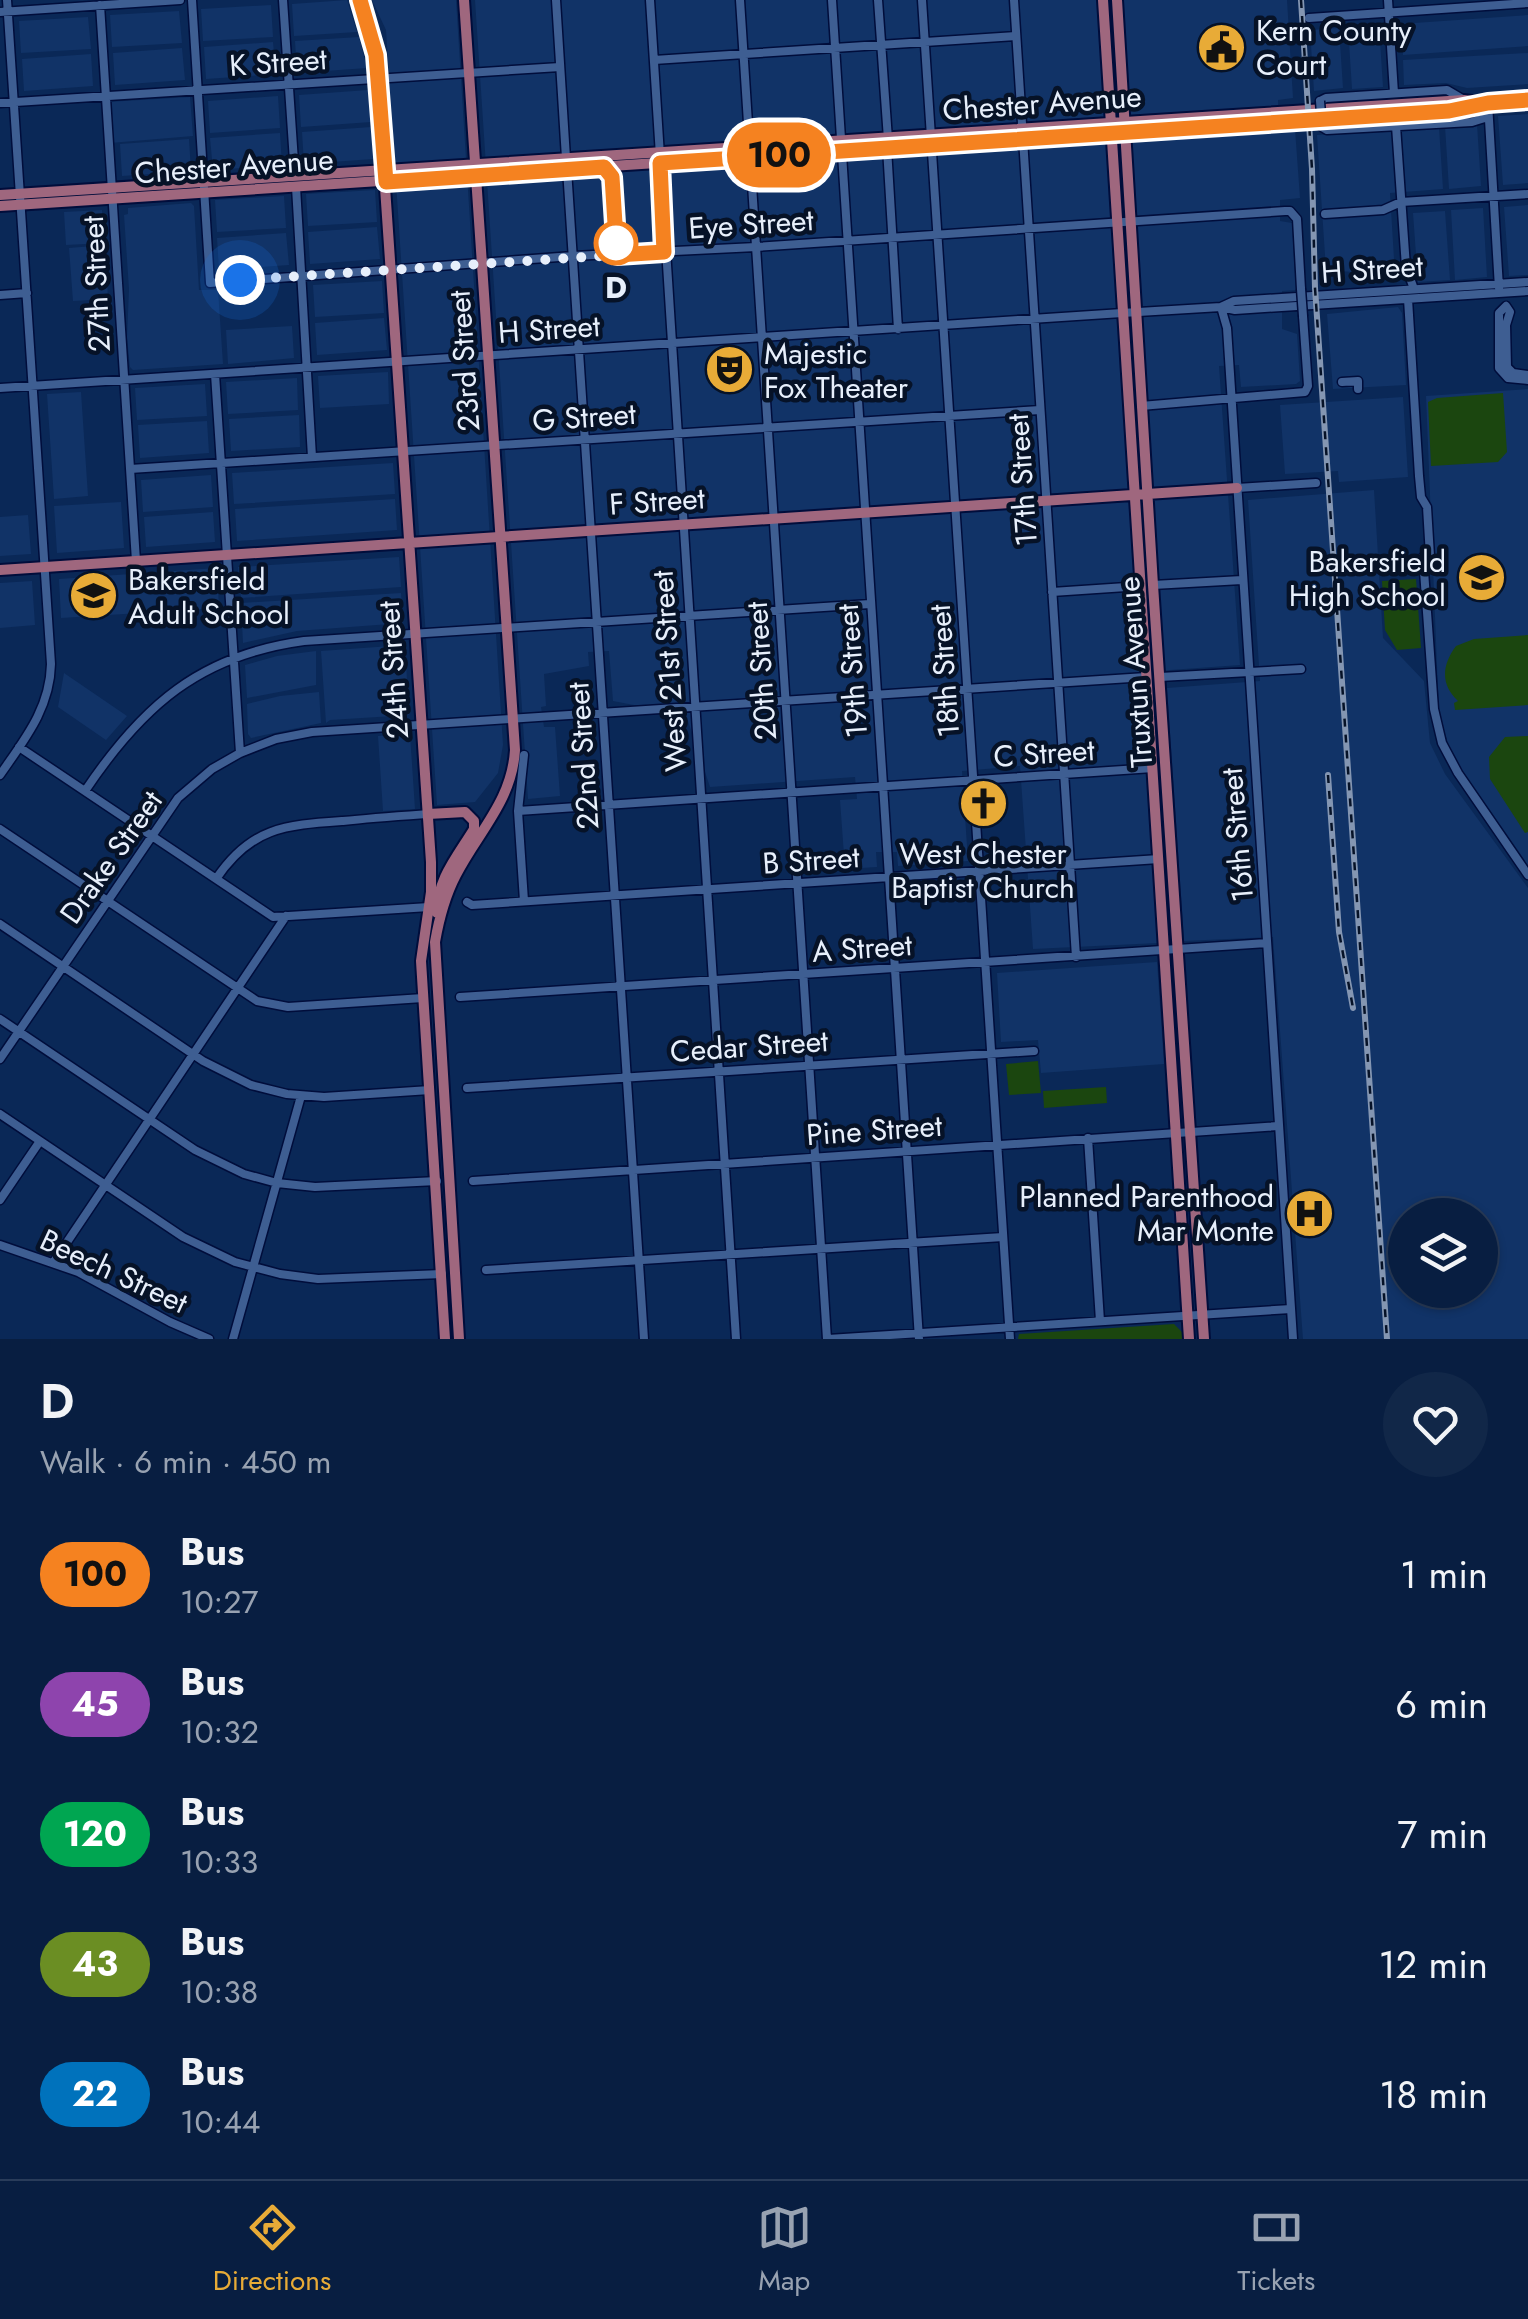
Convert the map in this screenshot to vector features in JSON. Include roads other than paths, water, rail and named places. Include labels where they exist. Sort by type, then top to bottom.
[{"type":"main road","name":"24th Street","points":[[360,0],[374,40],[378,78],[412,542],[432,879],[421,951],[445,1339]]},
{"type":"main road","name":"23rd Street","points":[[464,0],[514,719]]},
{"type":"main road","name":"Truxtun Avenue","points":[[1102,0],[1122,313],[1147,586],[1160,677],[1204,1339]]},
{"type":"main road","name":"Truxtun Avenue","points":[[1118,0],[1141,406],[1141,495]]},
{"type":"main road","name":"Chester Avenue","points":[[0,195],[21,199],[204,188],[888,144],[1022,128],[1112,128],[1464,100],[1488,103]]},
{"type":"main road","name":"Chester Avenue","points":[[1127,127],[1449,111],[1528,100]]},
{"type":"main road","name":"Chester Avenue","points":[[931,140],[1023,140],[1112,128]]},
{"type":"main road","name":"Chester Avenue","points":[[295,182],[325,179],[331,174],[385,176]]},
{"type":"main road","name":"Chester Avenue","points":[[0,206],[21,199]]},
{"type":"main road","name":"F Street","points":[[0,570],[1237,488]]},
{"type":"main road","name":"Truxtun Avenue","points":[[1147,586],[1145,661],[1189,1339]]},
{"type":"main road","points":[[1145,661],[1160,677]]},
{"type":"main road","points":[[1146,677],[1160,693]]},
{"type":"main road","points":[[437,929],[456,875],[508,791],[515,758],[514,719]]},
{"type":"main road","points":[[1153,763],[1158,763],[1161,779],[1168,784]]},
{"type":"main road","points":[[428,814],[465,812],[475,824],[439,892],[435,965],[460,1339]]},
{"type":"street","points":[[0,775],[41,713],[51,678],[21,199],[4,12],[8,0]]},
{"type":"street","points":[[4,12],[180,0]]},
{"type":"street","points":[[192,0],[204,188]]},
{"type":"street","points":[[283,0],[312,457]]},
{"type":"street","name":"22nd Street","points":[[556,0],[644,1339]]},
{"type":"street","name":"West 21st Street","points":[[650,0],[736,1339]]},
{"type":"street","name":"20th Street","points":[[740,0],[827,1339]]},
{"type":"street","name":"19th Street","points":[[832,0],[918,1336]]},
{"type":"street","points":[[878,0],[898,329]]},
{"type":"street","name":"18th Street","points":[[922,0],[1010,1339]]},
{"type":"street","name":"17th Street","points":[[1014,0],[1076,956]]},
{"type":"street","points":[[1388,0],[1394,93]]},
{"type":"street","points":[[1309,18],[1528,3]]},
{"type":"street","name":"27th Street","points":[[100,5],[136,560]]},
{"type":"street","points":[[654,60],[1016,36]]},
{"type":"street","name":"K Street","points":[[0,104],[560,67]]},
{"type":"street","points":[[1464,100],[1447,90],[1326,98],[1320,101],[1322,127],[1326,130],[1472,122],[1488,117]]},
{"type":"street","points":[[1488,103],[1499,288]]},
{"type":"street","points":[[1396,126],[1406,267],[1414,289]]},
{"type":"street","name":"Eye Street","points":[[204,188],[210,283],[1285,211],[1297,219],[1308,386],[1305,392],[1231,399]]},
{"type":"street","points":[[1325,214],[1383,210],[1402,202],[1528,194]]},
{"type":"street","points":[[1398,290],[1406,267]]},
{"type":"street","name":"H Street","points":[[0,388],[1122,313],[1408,299],[1528,282]]},
{"type":"street","points":[[1450,287],[1413,294],[1408,299],[1419,476],[1421,496],[1427,507],[1430,556],[1423,557],[1434,709],[1442,743],[1458,773],[1528,875]]},
{"type":"street","name":"H Street","points":[[1221,308],[1234,301],[1450,287],[1528,291]]},
{"type":"street","points":[[0,295],[27,293]]},
{"type":"street","points":[[1503,306],[1510,312],[1506,325],[1508,370],[1528,378],[1511,380],[1499,368],[1499,313],[1503,306]]},
{"type":"street","name":"16th Street","points":[[1221,308],[1227,328],[1293,1339]]},
{"type":"street","name":"16th Street","points":[[1227,328],[1235,310]]},
{"type":"street","points":[[215,374],[240,752]]},
{"type":"street","points":[[1342,382],[1358,381],[1358,389]]},
{"type":"street","points":[[1141,406],[1231,399]]},
{"type":"street","name":"G Street","points":[[130,470],[1040,410]]},
{"type":"street","name":"F Street","points":[[1237,488],[1316,483]]},
{"type":"street","points":[[1052,592],[1242,580]]},
{"type":"street","points":[[85,791],[122,737],[149,710],[195,676],[234,658],[304,641],[870,604]]},
{"type":"street","points":[[1160,677],[1301,670]]},
{"type":"street","name":"Drake Street","points":[[0,1059],[150,835],[189,788],[240,752],[294,734],[1146,677]]},
{"type":"street","points":[[19,747],[273,917],[428,907]]},
{"type":"street","points":[[524,755],[518,811],[524,901]]},
{"type":"street","name":"C Street","points":[[518,811],[1064,774],[1153,763]]},
{"type":"street","points":[[216,879],[241,848],[282,827],[428,814]]},
{"type":"street","points":[[0,829],[238,988],[268,1004],[288,1008],[423,998]]},
{"type":"street","name":"B Street","points":[[467,902],[472,905],[1159,859]]},
{"type":"street","points":[[53,1263],[286,916]]},
{"type":"street","points":[[0,924],[218,1070],[251,1085],[302,1096],[430,1090]]},
{"type":"street","name":"A Street","points":[[460,996],[1267,943]]},
{"type":"street","points":[[0,1019],[224,1166],[277,1183],[332,1188],[436,1180]]},
{"type":"street","name":"Cedar Street","points":[[467,1088],[1034,1051]]},
{"type":"street","points":[[233,1339],[302,1096]]},
{"type":"street","points":[[0,1114],[200,1247],[253,1268],[318,1278],[442,1274]]},
{"type":"street","name":"Pine Street","points":[[473,1181],[1279,1126]]},
{"type":"street","points":[[1088,1138],[1100,1321]]},
{"type":"street","points":[[0,1200],[40,1141]]},
{"type":"street","points":[[486,1270],[1003,1237]]},
{"type":"street","name":"Beech Street","points":[[0,1245],[78,1272],[209,1339]]},
{"type":"street","points":[[827,1339],[1291,1309]]},
{"type":"railway","points":[[1301,0],[1315,288],[1387,1339]]},
{"type":"railway","points":[[1328,775],[1339,932],[1353,1008]]},
{"type":"place","name":"Kern County Court","points":[[1221,47]]},
{"type":"place","name":"D","points":[[616,243]]},
{"type":"place","name":"Majestic Fox Theater","points":[[729,370]]},
{"type":"place","name":"Bakersfield High School","points":[[1481,578]]},
{"type":"place","name":"Bakersfield Adult School","points":[[93,596]]},
{"type":"place","name":"West Chester Baptist Church","points":[[983,804]]},
{"type":"place","name":"Planned Parenthood Mar Monte","points":[[1309,1213]]}]
